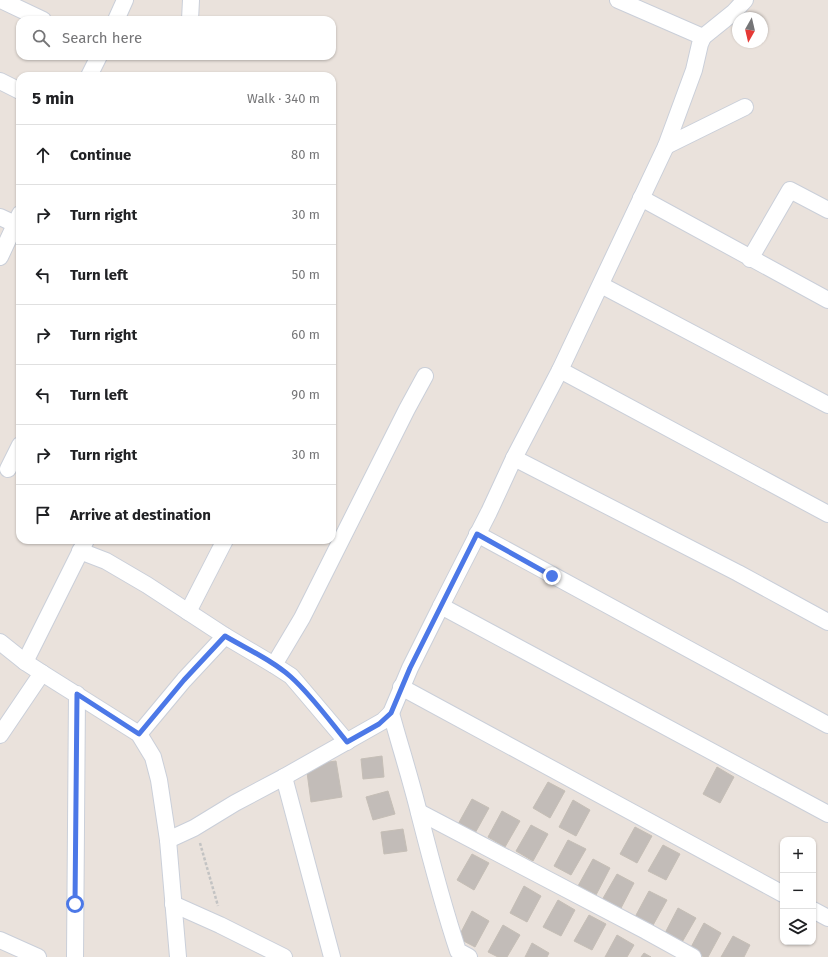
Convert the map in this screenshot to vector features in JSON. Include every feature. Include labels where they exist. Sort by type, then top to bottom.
[{"type":"street","points":[[1,0],[35,16]]},
{"type":"street","points":[[118,16],[125,0]]},
{"type":"street","points":[[190,16],[191,0]]},
{"type":"street","points":[[618,0],[703,37]]},
{"type":"street","points":[[168,840],[194,828],[235,803],[379,724],[391,713],[401,688],[441,606],[514,458],[560,370],[666,146],[694,70],[703,37],[734,12],[745,0]]},
{"type":"street","points":[[91,72],[97,60]]},
{"type":"street","points":[[0,80],[16,89]]},
{"type":"street","points":[[666,146],[745,107]]},
{"type":"street","points":[[750,259],[790,190],[828,210]]},
{"type":"street","points":[[641,198],[750,259],[828,300]]},
{"type":"street","points":[[0,217],[16,219]]},
{"type":"street","points":[[0,257],[16,223]]},
{"type":"street","points":[[600,285],[828,405]]},
{"type":"street","points":[[560,370],[828,514]]},
{"type":"street","points":[[274,665],[302,618],[425,376]]},
{"type":"street","points":[[9,469],[16,454]]},
{"type":"street","points":[[514,458],[738,573],[828,622]]},
{"type":"street","points":[[477,534],[828,724]]},
{"type":"street","points":[[188,612],[223,544]]},
{"type":"street","points":[[26,662],[83,546],[147,584],[225,636],[290,676],[304,690],[347,742]]},
{"type":"street","points":[[441,606],[828,814]]},
{"type":"street","points":[[139,734],[184,680],[225,636]]},
{"type":"street","points":[[0,642],[42,673],[139,734],[153,757],[168,840],[178,957]]},
{"type":"street","points":[[0,735],[42,673]]},
{"type":"street","points":[[401,688],[780,892]]},
{"type":"street","points":[[75,957],[77,694]]},
{"type":"street","points":[[391,713],[419,812],[434,873],[461,955]]},
{"type":"street","points":[[284,777],[332,957]]},
{"type":"street","points":[[419,812],[693,957]]},
{"type":"street","points":[[173,904],[220,925],[284,957]]},
{"type":"street","points":[[816,912],[828,918]]},
{"type":"street","points":[[0,940],[38,957]]},
{"type":"path","points":[[194,828],[200,844],[218,909]]},
{"type":"building","points":[[382,756],[384,777],[363,779],[361,759]]},
{"type":"building","points":[[336,761],[342,797],[311,802],[306,765]]},
{"type":"building","points":[[717,767],[734,777],[720,803],[703,794]]},
{"type":"building","points":[[548,782],[565,791],[550,818],[533,808]]},
{"type":"building","points":[[388,791],[395,814],[373,820],[366,797]]},
{"type":"building","points":[[472,799],[489,808],[474,835],[457,826]]},
{"type":"building","points":[[573,800],[590,810],[576,836],[559,827]]},
{"type":"building","points":[[502,811],[520,821],[505,847],[488,837]]},
{"type":"building","points":[[531,825],[548,834],[533,861],[516,851]]},
{"type":"building","points":[[635,827],[652,836],[637,863],[620,854]]},
{"type":"building","points":[[403,829],[407,851],[384,854],[381,832]]},
{"type":"building","points":[[568,840],[586,849],[571,875],[554,866]]},
{"type":"building","points":[[663,845],[680,854],[666,880],[648,871]]},
{"type":"building","points":[[472,854],[489,863],[474,890],[457,880]]},
{"type":"building","points":[[593,859],[610,868],[596,895],[578,886]]},
{"type":"building","points":[[617,874],[634,883],[620,910],[602,900]]},
{"type":"building","points":[[524,886],[541,896],[527,922],[510,913]]},
{"type":"building","points":[[649,891],[667,900],[652,927],[635,917]]},
{"type":"building","points":[[558,900],[575,910],[561,936],[543,927]]},
{"type":"building","points":[[678,908],[696,918],[681,944],[664,935]]},
{"type":"building","points":[[472,911],[489,921],[475,947],[458,938]]},
{"type":"building","points":[[589,915],[606,924],[592,950],[574,941]]},
{"type":"building","points":[[704,923],[721,933],[708,957],[704,957],[690,949]]},
{"type":"building","points":[[503,925],[520,935],[507,957],[498,957],[488,952]]},
{"type":"building","points":[[617,935],[634,945],[627,957],[605,957]]},
{"type":"building","points":[[733,936],[750,945],[744,957],[721,957]]},
{"type":"building","points":[[532,943],[549,953],[547,957],[525,957]]},
{"type":"building","points":[[644,953],[651,957],[641,957]]},
{"type":"route","points":[[75,904],[77,694],[139,734],[184,680],[225,636],[290,676],[316,703],[347,742],[379,724],[391,713],[410,668],[477,534],[552,576]]}]
